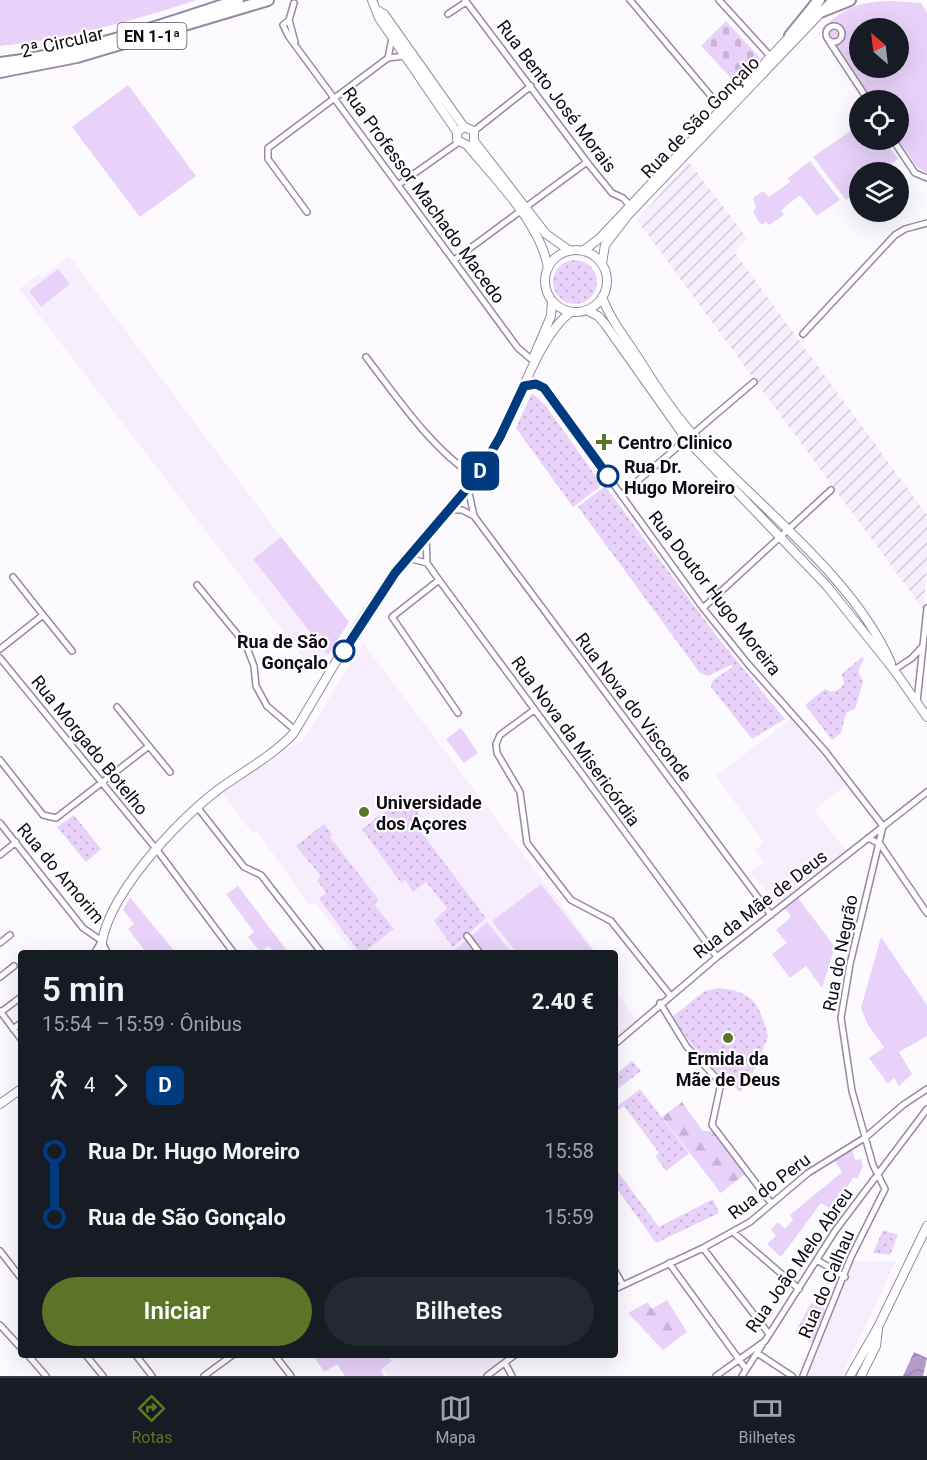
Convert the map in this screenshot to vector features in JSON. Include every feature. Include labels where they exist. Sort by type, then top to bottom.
[{"type":"highway","name":"2ª Circular","points":[[0,63],[47,56],[125,37],[238,0]]},
{"type":"highway","name":"2ª Circular","points":[[0,72],[36,67],[108,49],[268,0]]},
{"type":"highway","points":[[790,36],[819,0]]},
{"type":"highway","points":[[820,12],[850,0]]},
{"type":"main road","name":"Rua de São Gonçalo","points":[[583,251],[600,238],[825,0]]},
{"type":"main road","name":"Rua de São Gonçalo","points":[[602,263],[605,245],[628,215],[833,0]]},
{"type":"main road","points":[[374,5],[379,18],[404,56],[461,130]]},
{"type":"main road","points":[[374,5],[384,14],[461,130],[467,143],[546,234],[570,250]]},
{"type":"main road","points":[[461,130],[474,130],[467,143]]},
{"type":"main road","points":[[523,209],[539,239],[548,268]]},
{"type":"main road","points":[[101,950],[102,940],[117,899],[157,850],[198,808],[275,751],[295,730],[366,615],[408,558],[476,478],[500,437],[558,322],[571,312],[586,310],[602,297],[607,277],[602,263],[583,251],[570,250],[561,254],[548,268],[545,281],[552,301],[551,316],[532,360],[524,386]]},
{"type":"main road","points":[[602,297],[612,320],[690,437],[788,529],[861,613],[886,652],[894,670]]},
{"type":"main road","points":[[552,301],[571,312]]},
{"type":"main road","points":[[586,310],[598,316],[605,324],[690,437],[827,586],[894,670],[927,717]]},
{"type":"main road","points":[[1,1102],[18,1091]]},
{"type":"main road","points":[[850,1376],[867,1342],[878,1327],[927,1227]]},
{"type":"main road","points":[[861,1376],[876,1346],[878,1327]]},
{"type":"street","points":[[630,0],[721,108]]},
{"type":"street","points":[[720,0],[770,56]]},
{"type":"street","points":[[448,14],[466,1]]},
{"type":"street","name":"Rua Bento José Morais","points":[[466,1],[586,162],[612,193],[623,198],[629,205]]},
{"type":"street","name":"Rua Professor Machado Macedo","points":[[294,3],[284,29],[518,348],[532,360]]},
{"type":"street","points":[[837,53],[838,41],[842,32],[835,26],[827,31],[829,40],[837,53],[861,90]]},
{"type":"street","points":[[388,58],[392,38]]},
{"type":"street","points":[[829,40],[838,41]]},
{"type":"street","points":[[307,212],[268,159],[268,148],[388,58],[404,56]]},
{"type":"street","points":[[474,130],[531,86]]},
{"type":"street","points":[[398,185],[467,143]]},
{"type":"street","points":[[900,150],[915,173],[927,178]]},
{"type":"street","points":[[454,260],[586,162]]},
{"type":"street","points":[[803,334],[895,235],[905,229],[927,223]]},
{"type":"street","points":[[366,357],[422,431],[443,453],[476,478]]},
{"type":"street","points":[[621,495],[754,382]]},
{"type":"street","name":"Rua Doutor Hugo Moreira","points":[[524,386],[536,384],[544,388],[704,608],[748,664],[822,746],[883,826]]},
{"type":"street","name":"Rua Nova do Visconde","points":[[468,488],[474,516],[771,915]]},
{"type":"street","points":[[704,608],[831,490]]},
{"type":"street","points":[[450,510],[462,510],[474,516]]},
{"type":"street","points":[[408,558],[427,563],[426,537]]},
{"type":"street","name":"Rua Nova da Misericórdia","points":[[427,563],[717,957]]},
{"type":"street","points":[[13,577],[72,651]]},
{"type":"street","points":[[439,580],[392,617],[458,713]]},
{"type":"street","points":[[197,585],[246,645],[254,666],[256,686],[267,706],[295,730]]},
{"type":"street","points":[[917,702],[927,608]]},
{"type":"street","points":[[0,649],[43,615]]},
{"type":"street","points":[[894,670],[912,658],[923,646]]},
{"type":"street","name":"Rua Morgado Botelho","points":[[0,658],[157,850],[232,950]]},
{"type":"street","points":[[117,707],[170,772]]},
{"type":"street","points":[[534,710],[500,735],[496,744],[497,753],[520,792],[527,843],[571,900],[611,921],[670,995]]},
{"type":"street","points":[[0,760],[47,817],[60,817],[149,746]]},
{"type":"street","name":"Rua da Mãe de Deus","points":[[618,1041],[660,1003],[717,957],[927,792]]},
{"type":"street","points":[[198,808],[244,867],[261,875],[319,950]]},
{"type":"street","name":"Rua do Amorim","points":[[0,823],[83,927],[102,940]]},
{"type":"street","name":"Rua do Negrão","points":[[878,1173],[852,1091],[841,1012],[883,826]]},
{"type":"street","points":[[868,838],[880,844],[927,913]]},
{"type":"street","points":[[0,855],[16,842]]},
{"type":"street","points":[[0,943],[10,935]]},
{"type":"street","points":[[467,936],[478,950]]},
{"type":"street","points":[[96,950],[102,940]]},
{"type":"street","points":[[102,940],[106,950]]},
{"type":"street","points":[[0,976],[14,966]]},
{"type":"street","points":[[18,999],[0,1012],[18,1035]]},
{"type":"street","points":[[660,1003],[687,1047],[721,1083],[712,1125],[771,1203]]},
{"type":"street","points":[[13,1029],[18,1025]]},
{"type":"street","name":"Rua do Peru","points":[[618,1288],[733,1232],[808,1173],[866,1137],[903,1105],[927,1089]]},
{"type":"street","name":"Rua João Melo Abreu","points":[[716,1376],[765,1341],[817,1260],[878,1173],[927,1109]]},
{"type":"street","name":"Rua do Calhau","points":[[803,1376],[845,1277],[851,1257],[883,1197],[885,1189],[878,1173]]},
{"type":"street","points":[[733,1232],[799,1289]]},
{"type":"street","points":[[703,1248],[769,1334]]},
{"type":"street","points":[[0,1251],[18,1274]]},
{"type":"street","points":[[817,1260],[845,1277]]},
{"type":"street","points":[[669,1263],[746,1369]]},
{"type":"street","points":[[618,1276],[623,1285]]},
{"type":"street","points":[[0,1325],[18,1345]]},
{"type":"street","points":[[742,1376],[765,1341]]},
{"type":"street","points":[[757,1353],[792,1376]]},
{"type":"street","points":[[30,1358],[46,1376]]},
{"type":"street","points":[[88,1358],[103,1376]]},
{"type":"street","points":[[138,1358],[152,1376]]},
{"type":"street","points":[[204,1376],[229,1358]]},
{"type":"street","points":[[277,1358],[291,1376]]},
{"type":"street","points":[[487,1376],[511,1358]]},
{"type":"street","points":[[504,1363],[512,1376]]},
{"type":"shaded area","points":[[689,162],[747,238],[735,253],[927,515],[927,567],[923,609],[637,220]]},
{"type":"shaded area","points":[[69,256],[281,537],[253,559],[328,655],[316,674],[19,289],[39,274],[42,277]]},
{"type":"shaded area","name":"Universidade dos Açores","points":[[363,643],[595,950],[351,950],[315,903],[309,905],[257,831],[253,834],[222,793],[305,738]]},
{"type":"shaded area","points":[[791,719],[846,785],[814,810],[847,851],[777,905],[750,872],[764,862],[755,850],[764,843],[716,776]]},
{"type":"shaded area","points":[[618,995],[637,1020],[618,1036]]},
{"type":"shaded area","points":[[852,1260],[896,1261],[842,1376],[805,1376]]},
{"type":"shaded area","points":[[392,1358],[507,1358],[481,1376],[387,1376],[383,1370],[394,1361]]},
{"type":"green space","points":[[0,0],[197,0],[100,28],[50,39],[0,46]]},
{"type":"green space","points":[[890,1],[921,3],[927,13],[927,173],[917,167],[905,150],[909,150],[909,90],[865,90],[857,78],[909,78],[909,18],[849,18],[849,67],[822,28],[846,10],[861,4]]},
{"type":"green space","points":[[726,21],[760,58],[734,81],[701,46]]},
{"type":"green space","points":[[128,85],[196,176],[140,217],[72,127]]},
{"type":"green space","points":[[849,132],[849,150],[892,150],[898,159],[894,162],[849,162],[849,197],[846,200],[813,157]]},
{"type":"green space","points":[[810,161],[840,200],[817,216],[800,195],[781,210],[784,215],[769,225],[766,222],[761,225],[753,212],[756,207],[753,198],[763,191],[769,197],[790,182],[788,178]]},
{"type":"green space","points":[[575,260],[584,261],[591,266],[596,273],[596,291],[591,298],[584,303],[575,304],[566,303],[559,298],[554,291],[553,282],[554,273],[559,266],[566,261]]},
{"type":"green space","points":[[58,269],[70,284],[41,307],[29,291]]},
{"type":"green space","points":[[532,393],[546,406],[602,485],[573,507],[516,428]]},
{"type":"green space","points":[[605,486],[718,638],[785,719],[752,739],[711,687],[713,680],[733,667],[731,665],[708,676],[700,673],[578,507]]},
{"type":"green space","points":[[281,537],[349,622],[328,655],[253,559]]},
{"type":"green space","points":[[862,657],[864,659],[858,671],[863,682],[855,709],[846,713],[841,733],[832,740],[805,705],[825,689],[836,691],[840,688],[844,683],[842,674]]},
{"type":"green space","points":[[461,728],[478,753],[464,763],[446,739]]},
{"type":"green space","points":[[405,796],[420,816],[416,825],[486,918],[453,947],[434,921],[447,908],[426,882],[413,892],[405,880],[401,883],[362,829]]},
{"type":"green space","points":[[74,815],[101,849],[86,862],[57,827]]},
{"type":"green space","points":[[324,824],[332,834],[330,837],[379,900],[374,904],[394,929],[367,950],[357,950],[319,899],[326,893],[317,880],[321,876],[296,846]]},
{"type":"green space","points":[[541,884],[592,950],[514,950],[492,921]]},
{"type":"green space","points":[[238,886],[286,950],[272,950],[269,946],[258,950],[248,937],[254,932],[226,894]]},
{"type":"green space","points":[[130,897],[173,950],[144,950],[128,929],[134,924],[123,910]]},
{"type":"green space","points":[[798,898],[835,947],[822,988],[806,966],[790,978],[772,954],[787,943],[776,930],[791,917],[785,908]]},
{"type":"green space","points":[[487,922],[509,950],[455,950]]},
{"type":"green space","points":[[881,937],[927,1005],[927,1036],[899,1052],[912,1074],[899,1086],[894,1078],[888,1084],[869,1058],[884,1047],[868,1025],[861,1008]]},
{"type":"green space","points":[[719,988],[748,996],[758,1007],[768,1036],[756,1067],[740,1092],[702,1057],[673,1016],[705,991]]},
{"type":"green space","points":[[632,1061],[641,1071],[618,1089],[618,1073]]},
{"type":"green space","points":[[640,1089],[689,1153],[666,1171],[655,1156],[659,1153],[624,1106],[618,1110],[618,1106]]},
{"type":"green space","points":[[682,1102],[703,1131],[714,1131],[745,1174],[721,1193],[662,1117]]},
{"type":"green space","points":[[852,1149],[855,1160],[861,1159],[863,1166],[857,1179],[854,1177],[831,1209],[821,1203],[781,1257],[767,1244],[776,1236],[771,1229],[778,1222],[785,1229],[793,1220],[790,1215],[842,1172],[834,1160]]},
{"type":"green space","points":[[618,1172],[659,1227],[713,1199],[719,1213],[656,1243],[618,1190]]},
{"type":"green space","points":[[883,1230],[898,1235],[890,1255],[873,1253]]},
{"type":"green space","points":[[667,1300],[687,1332],[663,1350],[628,1313],[648,1302],[652,1309]]},
{"type":"green space","points":[[811,1303],[827,1310],[813,1343],[795,1333]]},
{"type":"green space","points":[[315,1358],[390,1358],[392,1361],[381,1370],[384,1376],[345,1376],[337,1364],[324,1372]]},
{"type":"water","points":[[914,1352],[927,1358],[923,1376],[903,1376]]},
{"type":"bus line","name":"D","points":[[344,651],[395,573],[476,478],[500,437],[524,386],[536,384],[544,388],[608,476]]},
{"type":"place","name":"Centro Clinico","points":[[604,442]]},
{"type":"place","name":"Rua Dr. Hugo Moreiro","points":[[608,476]]},
{"type":"place","name":"Rua de São Gonçalo","points":[[344,651]]},
{"type":"place","name":"Universidade dos Açores","points":[[364,812]]},
{"type":"place","name":"Ermida da Mãe de Deus","points":[[728,1038]]}]
